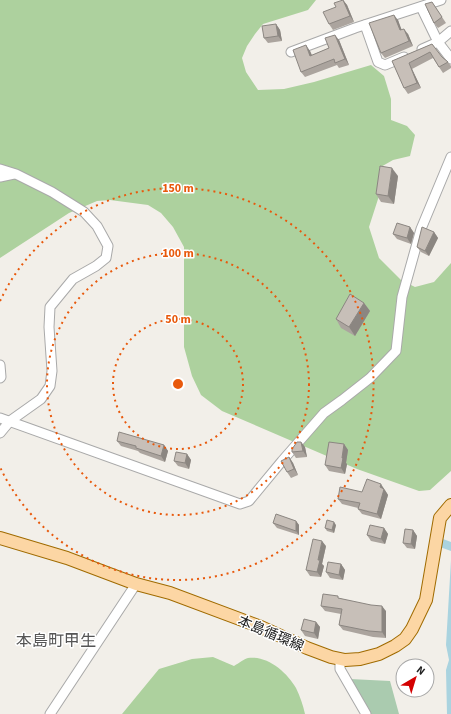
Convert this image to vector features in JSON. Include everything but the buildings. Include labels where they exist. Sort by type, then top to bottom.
[{"type":"main road","name":"本島循環線","points":[[0,538],[67,558],[136,584],[170,593],[261,627],[307,648],[340,659],[360,659],[379,654],[395,646],[405,639],[412,629],[426,600],[440,518],[451,505]]},
{"type":"street","points":[[291,52],[365,25],[441,0]]},
{"type":"street","points":[[421,7],[438,42],[451,59]]},
{"type":"street","points":[[365,25],[378,62],[385,65],[438,42],[451,31]]},
{"type":"street","points":[[0,418],[240,504],[249,501],[324,413],[370,378],[396,351],[402,297],[421,229],[451,157]]},
{"type":"street","points":[[0,169],[16,174],[52,192],[84,212],[97,226],[108,246],[106,258],[96,266],[73,279],[50,307],[49,327],[52,371],[50,386],[41,399],[10,421],[0,433]]},
{"type":"street","points":[[0,177],[16,174]]},
{"type":"street","points":[[0,365],[0,378]]},
{"type":"street","points":[[50,714],[136,584]]},
{"type":"street","points":[[340,659],[340,669],[366,714]]},
{"type":"green space","points":[[0,0],[316,0],[308,10],[263,24],[247,46],[242,58],[246,72],[258,90],[284,89],[314,82],[371,65],[384,76],[391,99],[391,120],[407,126],[415,135],[410,156],[393,160],[379,168],[379,196],[369,227],[379,258],[401,280],[415,287],[434,282],[451,263],[451,471],[430,490],[419,491],[357,469],[222,411],[201,395],[192,376],[184,347],[184,247],[173,227],[161,213],[148,205],[110,200],[97,201],[69,213],[0,258]]},
{"type":"green space","points":[[213,657],[234,666],[248,658],[255,658],[262,659],[276,666],[287,676],[296,688],[305,714],[122,714],[159,669],[192,659]]},
{"type":"green space","points":[[350,679],[390,681],[399,714],[370,714]]},
{"type":"water","points":[[443,539],[451,542],[451,551],[440,547]]},
{"type":"water","points":[[451,560],[451,714],[447,714],[446,670],[449,660],[446,645]]},
{"type":"district","name":"本島町甲生","points":[[56,640]]}]
